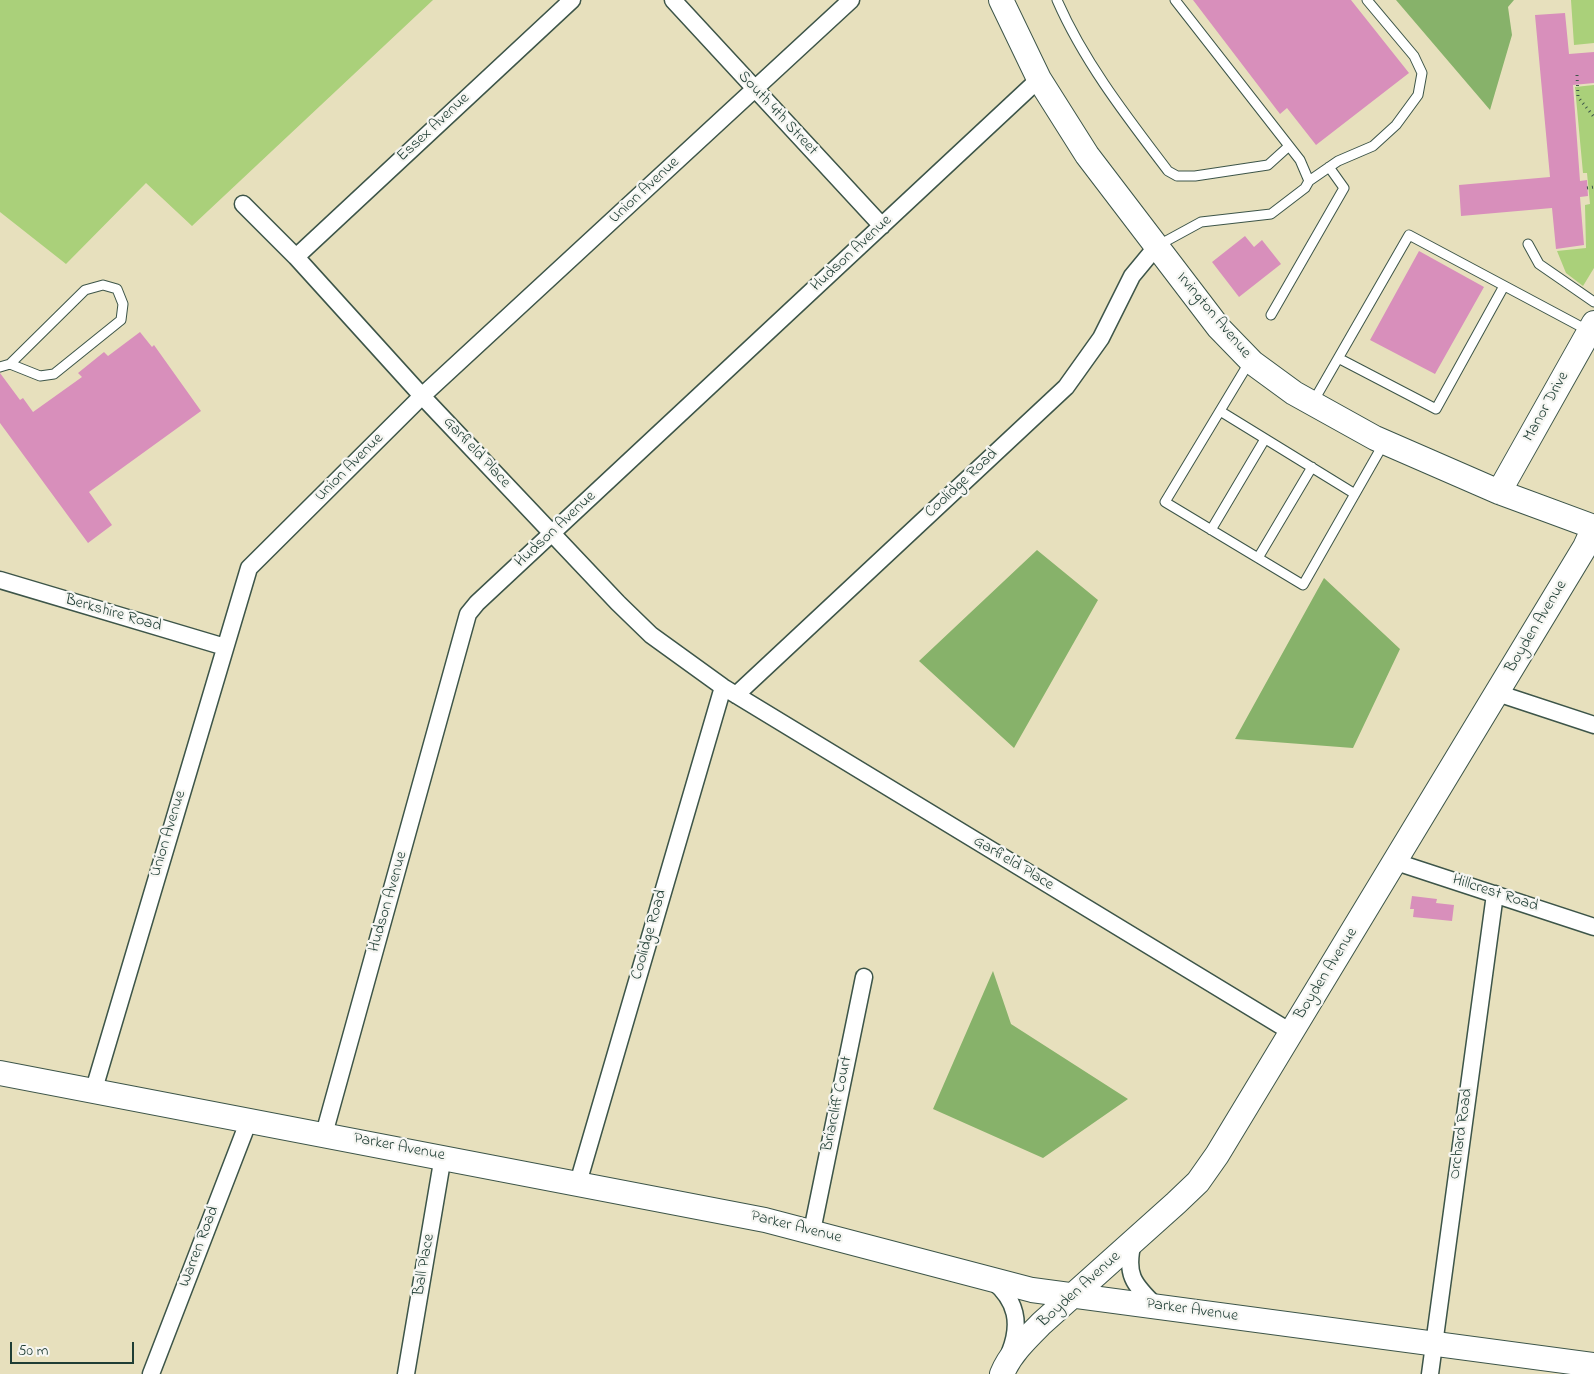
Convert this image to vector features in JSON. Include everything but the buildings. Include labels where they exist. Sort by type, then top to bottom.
[{"type":"street","name":"Essex Avenue","points":[[296,257],[572,0]]},
{"type":"street","name":"South 4th Street","points":[[674,0],[882,226]]},
{"type":"street","name":"Union Avenue","points":[[94,1089],[249,568],[422,396],[851,0]]},
{"type":"street","name":"Irvington Avenue","points":[[1001,0],[1018,39],[1039,79],[1088,155],[1219,328],[1250,361],[1274,381],[1312,404],[1384,442],[1499,492],[1594,527]]},
{"type":"street","name":"Hudson Avenue","points":[[324,1134],[468,614],[477,603],[1039,79]]},
{"type":"street","name":"Garfield Place","points":[[243,204],[296,257],[552,535],[651,635],[729,691],[1292,1032]]},
{"type":"street","name":"Coolidge Road","points":[[578,1183],[729,691],[1066,387],[1101,338],[1132,276],[1156,247]]},
{"type":"street","name":"Manor Drive","points":[[1499,492],[1592,327]]},
{"type":"street","name":"Boyden Avenue","points":[[1004,1370],[1024,1341],[1198,1182],[1217,1155],[1396,862],[1585,547],[1594,527]]},
{"type":"street","name":"Berkshire Road","points":[[0,580],[225,647]]},
{"type":"street","points":[[1497,692],[1594,725]]},
{"type":"street","name":"Hillcrest Road","points":[[1396,862],[1594,927]]},
{"type":"street","name":"Orchard Road","points":[[1430,1374],[1496,894]]},
{"type":"street","name":"Briarcliff Court","points":[[812,1231],[864,977]]},
{"type":"street","name":"Parker Avenue","points":[[0,1073],[94,1089],[444,1156],[812,1231],[993,1281],[1074,1295],[1594,1365]]},
{"type":"street","name":"Warren Road","points":[[151,1374],[249,1120]]},
{"type":"street","name":"Ball Place","points":[[406,1374],[444,1156]]},
{"type":"street","points":[[1134,1242],[1128,1261],[1130,1272],[1137,1286],[1156,1306]]},
{"type":"street","points":[[993,1281],[1004,1290],[1016,1313],[1016,1336],[1004,1370]]},
{"type":"lane","points":[[1057,0],[1066,22],[1119,108],[1168,171],[1177,176],[1195,176],[1268,165],[1289,146]]},
{"type":"lane","points":[[1175,0],[1300,160],[1309,181]]},
{"type":"lane","points":[[1156,247],[1201,222],[1271,214],[1306,188],[1309,181],[1329,167],[1373,146],[1396,124],[1418,95],[1422,73],[1414,56],[1367,0]]},
{"type":"lane","points":[[1271,315],[1344,188],[1329,167]]},
{"type":"lane","points":[[1312,404],[1340,359],[1352,332],[1409,235],[1504,286],[1592,327]]},
{"type":"lane","points":[[1528,244],[1539,264],[1594,302]]},
{"type":"lane","points":[[0,367],[10,364],[85,290],[103,285],[117,289],[123,304],[121,320],[54,374],[40,376],[10,364]]},
{"type":"lane","points":[[1340,359],[1436,409],[1504,286]]},
{"type":"lane","points":[[1250,361],[1165,502],[1211,530],[1303,585],[1384,442]]},
{"type":"lane","points":[[1220,411],[1355,494]]},
{"type":"lane","points":[[1211,530],[1265,439]]},
{"type":"lane","points":[[1258,558],[1312,468]]},
{"type":"path","points":[[1577,74],[1578,97],[1594,117]]},
{"type":"path","points":[[1588,188],[1594,187]]},
{"type":"green space","points":[[0,0],[433,0],[192,226],[146,183],[66,264],[0,212]]},
{"type":"green space","points":[[1396,0],[1514,0],[1508,7],[1512,35],[1490,110]]},
{"type":"green space","points":[[1571,0],[1594,0],[1594,43],[1574,45]]},
{"type":"green space","points":[[1594,85],[1594,268],[1583,286],[1566,273],[1557,251],[1586,248],[1585,205],[1590,204],[1587,173],[1583,173],[1575,87]]},
{"type":"green space","points":[[1037,550],[1098,600],[1014,748],[919,661]]},
{"type":"green space","points":[[1324,578],[1400,649],[1353,748],[1235,739]]},
{"type":"green space","points":[[993,971],[1011,1024],[1128,1099],[1043,1158],[933,1109]]}]
